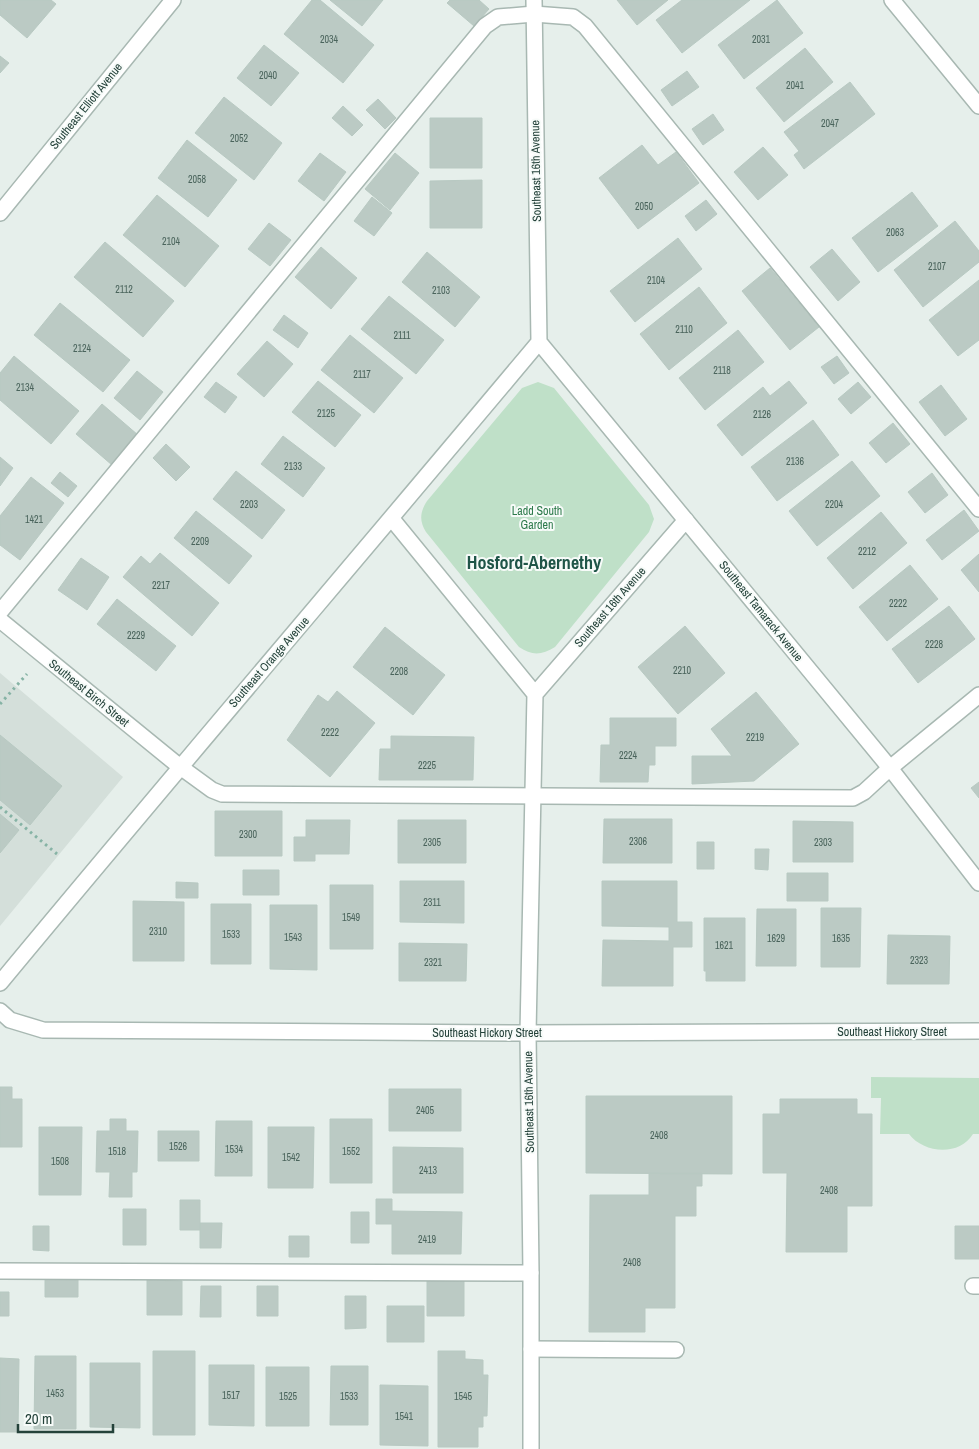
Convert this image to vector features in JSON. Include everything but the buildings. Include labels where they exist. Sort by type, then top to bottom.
[{"type":"street","name":"Southeast Elliott Avenue","points":[[0,213],[173,0]]},
{"type":"street","points":[[892,0],[979,106]]},
{"type":"street","points":[[0,612],[485,26],[498,18],[534,7],[573,17],[584,26],[979,509]]},
{"type":"street","name":"Southeast 16th Avenue","points":[[534,7],[539,342]]},
{"type":"street","name":"Southeast Orange Avenue","points":[[0,983],[179,766],[392,519],[539,342]]},
{"type":"street","name":"Southeast Tamarack Avenue","points":[[539,342],[890,768],[979,883]]},
{"type":"street","points":[[392,519],[535,694]]},
{"type":"street","name":"Southeast 16th Avenue","points":[[531,1449],[528,1033],[535,694],[686,520]]},
{"type":"street","name":"Southeast Birch Street","points":[[0,620],[179,766],[212,790],[222,794],[853,798],[864,792],[890,768],[979,695]]},
{"type":"street","name":"Southeast Hickory Street","points":[[0,1011],[10,1020],[43,1030],[528,1033],[979,1031]]},
{"type":"street","points":[[0,1271],[531,1272]]},
{"type":"street","points":[[531,1349],[676,1350]]},
{"type":"path","points":[[0,704],[27,674]]},
{"type":"path","points":[[0,807],[57,854]]},
{"type":"shaded area","points":[[0,673],[123,777],[0,926]]},
{"type":"green space","name":"Ladd South Garden","points":[[538,382],[554,388],[649,505],[654,519],[649,532],[555,647],[546,652],[533,653],[519,647],[426,532],[421,516],[427,501],[522,388]]},
{"type":"green space","points":[[871,1077],[979,1078],[979,1134],[973,1134],[959,1146],[941,1150],[923,1145],[909,1134],[880,1134],[881,1098],[871,1098]]},
{"type":"district","name":"Hosford-Abernethy","points":[[534,562]]}]
